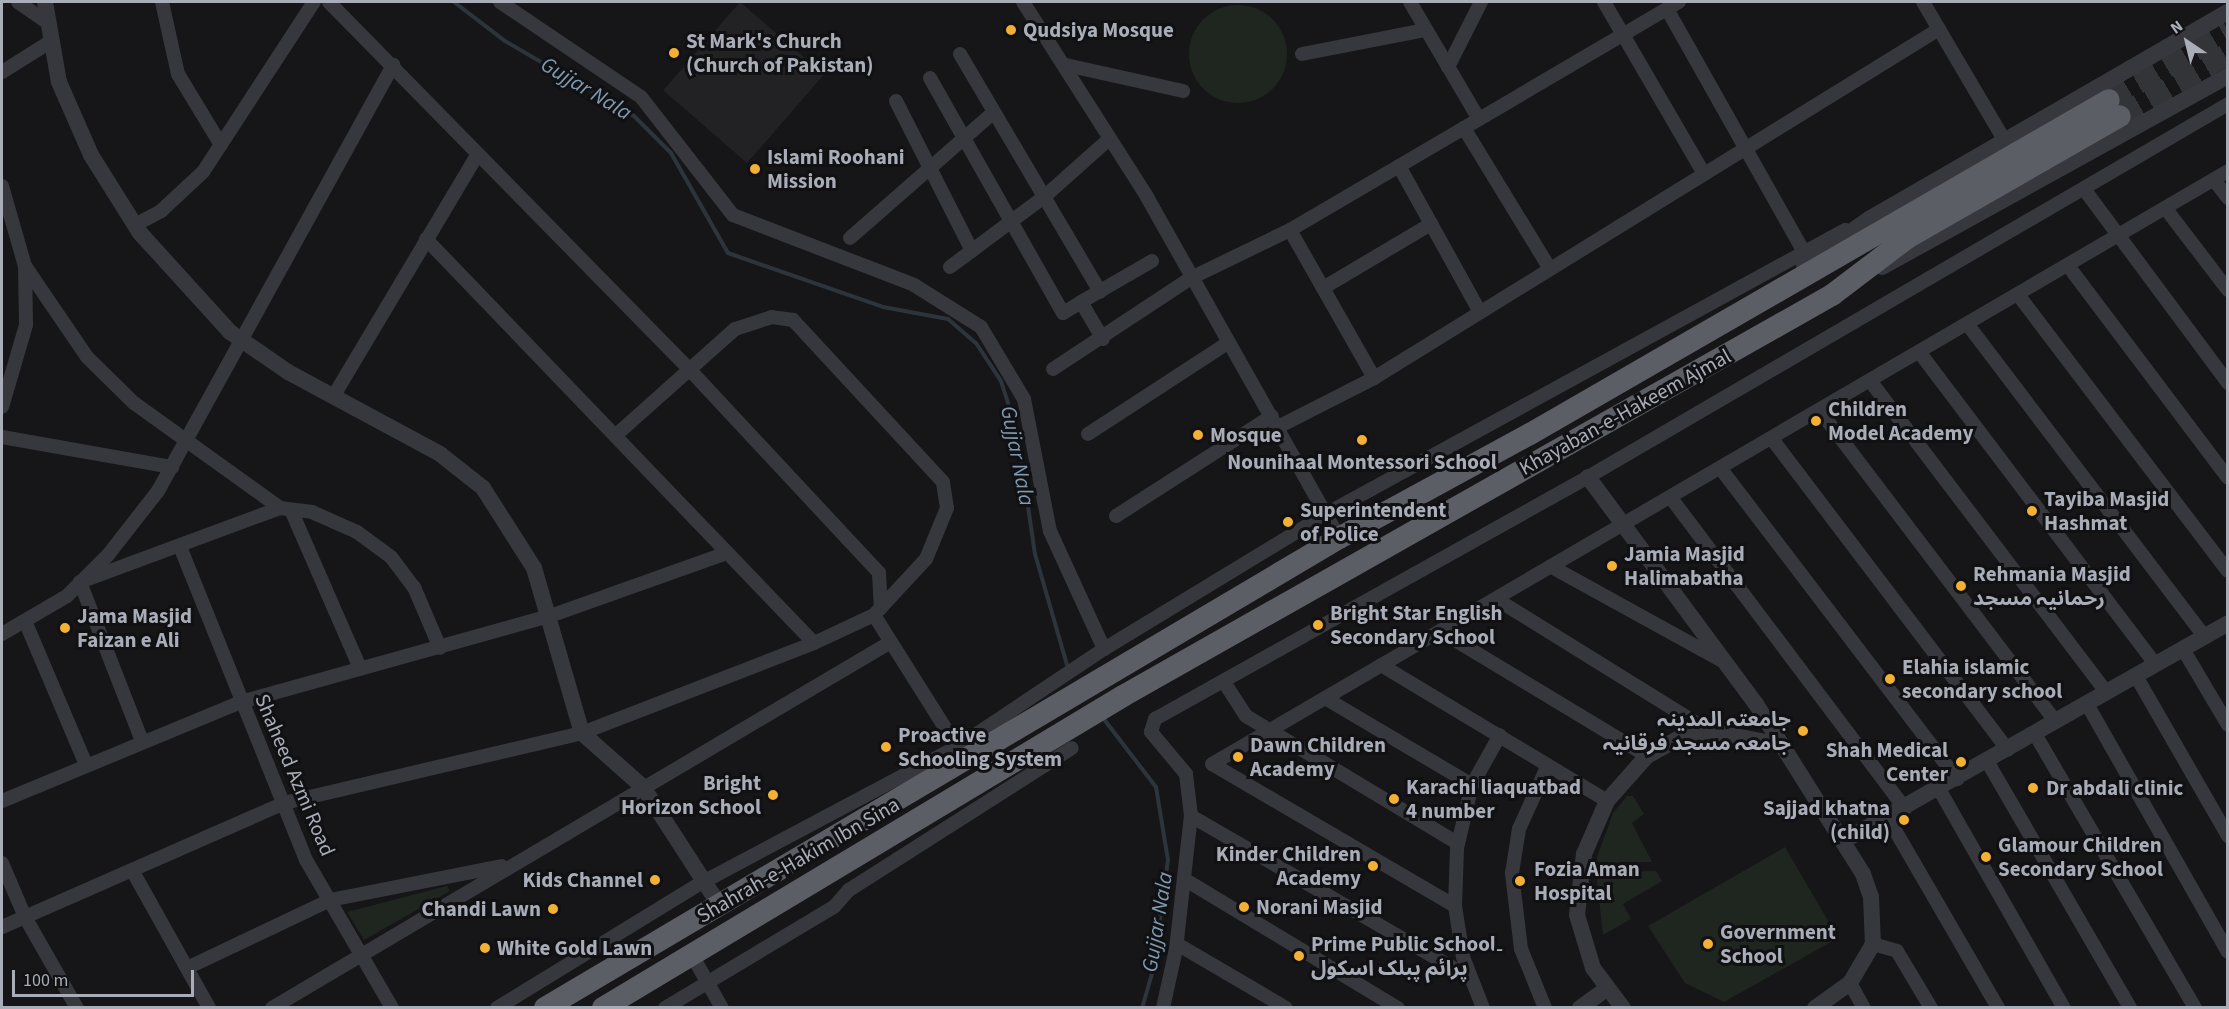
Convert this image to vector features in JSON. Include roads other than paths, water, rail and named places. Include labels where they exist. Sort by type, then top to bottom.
[{"type":"highway","name":"Khayaban-e-Hakeem Ajmal","points":[[1066,741],[1123,696],[1832,295],[1907,238],[2114,108],[1339,538],[1118,672]]},
{"type":"highway","name":"Shahrah-e-Hakim Ibn Sina","points":[[546,1008],[1118,672]]},
{"type":"highway","name":"Shahrah-e-Hakim Ibn Sina","points":[[603,1008],[1066,741]]},
{"type":"street","points":[[18,2],[49,24]]},
{"type":"street","points":[[45,2],[50,42],[74,119],[135,225],[203,308],[240,338],[333,397],[440,454],[483,488],[516,532],[550,616],[582,733],[643,787],[720,906]]},
{"type":"street","points":[[162,2],[178,74],[221,145]]},
{"type":"street","points":[[135,225],[185,190],[221,145],[314,2]]},
{"type":"street","points":[[329,2],[689,369],[879,573],[878,611],[889,643],[957,747]]},
{"type":"street","points":[[500,2],[641,97],[733,215],[914,285],[981,327],[1024,399],[1050,531],[1104,649]]},
{"type":"street","points":[[1023,2],[1066,65],[1275,422],[1339,538]]},
{"type":"street","points":[[1410,2],[1479,119]]},
{"type":"street","points":[[1448,67],[1481,2]]},
{"type":"street","points":[[1604,2],[1704,174]]},
{"type":"street","points":[[1923,2],[2005,141]]},
{"type":"street","points":[[1053,369],[1103,339],[1191,279],[1290,230],[1673,5],[1745,149],[1806,255]]},
{"type":"street","points":[[497,1008],[703,882],[957,747],[1104,649],[1326,514],[1806,255],[2228,12]]},
{"type":"street","points":[[1116,516],[1275,422],[1374,378],[1939,29]]},
{"type":"street","points":[[1302,54],[1426,30]]},
{"type":"street","points":[[2,72],[50,42]]},
{"type":"street","points":[[960,54],[1100,292]]},
{"type":"street","points":[[2,634],[25,621],[80,582],[108,555],[172,467],[240,338],[393,65]]},
{"type":"street","points":[[1066,65],[1183,91]]},
{"type":"street","points":[[1832,295],[2228,76]]},
{"type":"street","points":[[930,78],[1063,313],[1152,261]]},
{"type":"street","points":[[896,101],[972,251]]},
{"type":"street","points":[[1168,1005],[1191,816],[1186,774],[1150,725],[1588,477],[2228,104]]},
{"type":"street","points":[[850,238],[994,112]]},
{"type":"street","points":[[1464,128],[1550,269]]},
{"type":"street","points":[[950,267],[1044,197],[1109,139]]},
{"type":"street","points":[[333,397],[478,154]]},
{"type":"street","points":[[1399,166],[1480,312]]},
{"type":"street","points":[[1455,906],[1212,764],[2117,239],[2228,171]]},
{"type":"street","points":[[2214,180],[2228,198]]},
{"type":"street","points":[[2,186],[25,266],[27,325],[2,407]]},
{"type":"street","points":[[2084,189],[2117,239],[2228,383]]},
{"type":"street","points":[[2166,209],[2228,290]]},
{"type":"street","points":[[1323,288],[1431,224]]},
{"type":"street","points":[[1290,230],[1374,378]]},
{"type":"street","points":[[426,239],[617,434],[814,643]]},
{"type":"street","points":[[1655,361],[1674,344],[1806,255]]},
{"type":"street","points":[[25,266],[87,357],[134,403],[286,509],[357,532],[391,557],[414,587],[440,648]]},
{"type":"street","points":[[2068,267],[2228,478]]},
{"type":"street","points":[[2019,296],[2228,571]]},
{"type":"street","points":[[1082,302],[1103,339]]},
{"type":"street","points":[[2,927],[284,803],[582,733],[814,643],[878,611],[939,538],[947,508],[943,482],[793,320],[772,317],[735,329],[617,434]]},
{"type":"street","points":[[1968,325],[2205,637]]},
{"type":"street","points":[[1088,434],[1228,342]]},
{"type":"street","points":[[1920,353],[2156,665]]},
{"type":"street","points":[[1871,382],[2107,693]]},
{"type":"street","points":[[1820,411],[2056,722]]},
{"type":"street","points":[[2,438],[172,467]]},
{"type":"street","points":[[1772,439],[2008,750]]},
{"type":"street","points":[[1721,469],[1957,779]]},
{"type":"street","points":[[1588,477],[1724,663],[1776,744],[1845,840],[1871,897],[1874,944],[1850,983],[1819,1007]]},
{"type":"street","points":[[1671,498],[1905,809]]},
{"type":"street","points":[[80,582],[181,549],[286,509]]},
{"type":"street","points":[[286,509],[360,668]]},
{"type":"street","name":"Shaheed Azmi Road","points":[[181,549],[306,860],[363,954],[392,1008]]},
{"type":"street","points":[[2,801],[142,741],[241,702],[550,616],[727,553]]},
{"type":"street","points":[[1552,567],[1724,663]]},
{"type":"street","points":[[80,582],[142,741]]},
{"type":"street","points":[[1496,599],[1708,731],[1776,744]]},
{"type":"street","points":[[25,621],[86,765]]},
{"type":"street","points":[[1845,840],[1905,809],[2228,623]]},
{"type":"street","points":[[1440,631],[1647,756]]},
{"type":"street","points":[[272,1008],[513,863],[889,643]]},
{"type":"street","points":[[2183,649],[2228,725]]},
{"type":"street","points":[[1381,665],[1606,801]]},
{"type":"street","points":[[2136,676],[2228,836]]},
{"type":"street","points":[[1224,682],[1246,716],[1457,843]]},
{"type":"street","points":[[1325,698],[1472,785]]},
{"type":"street","points":[[2087,704],[2228,952]]},
{"type":"street","points":[[1623,1008],[1606,989],[1583,943],[1577,884],[1592,827],[1606,801],[1647,756],[1680,738],[1708,731]]},
{"type":"street","points":[[2035,734],[2195,1008]]},
{"type":"street","points":[[1482,1008],[1469,977],[1455,906],[1457,843],[1472,785],[1500,735]]},
{"type":"street","points":[[665,1008],[834,907],[849,890],[1066,741]]},
{"type":"street","points":[[1988,761],[2130,1008]]},
{"type":"street","points":[[1545,1008],[1521,949],[1512,873],[1519,829],[1548,765]]},
{"type":"street","points":[[1939,789],[2064,1008]]},
{"type":"street","points":[[1191,816],[1469,977]]},
{"type":"street","points":[[1888,818],[1998,1008]]},
{"type":"street","points":[[2,863],[25,917],[77,1008]]},
{"type":"street","points":[[187,968],[330,900],[513,863]]},
{"type":"street","points":[[132,870],[209,1008]]},
{"type":"street","points":[[1184,879],[1398,1008]]},
{"type":"street","points":[[1177,944],[1286,1008]]},
{"type":"street","points":[[1874,944],[1898,951],[1931,1008]]},
{"type":"street","points":[[692,955],[722,1008]]},
{"type":"street","points":[[1850,983],[1864,1008]]},
{"type":"street","points":[[1580,1008],[1606,989]]},
{"type":"waterway","name":"Gujjar Nala","points":[[454,2],[505,41],[634,116],[671,153],[728,253],[883,307],[948,319],[976,343],[1001,381],[1017,431],[1035,554],[1068,668]]},
{"type":"waterway","name":"Gujjar Nala","points":[[1103,718],[1156,787],[1168,860],[1153,970],[1142,1008]]},
{"type":"tunnel","points":[[2109,100],[2228,31]]},
{"type":"tunnel","points":[[2120,116],[2228,54]]},
{"type":"place","name":"Qudsiya Mosque","points":[[1011,30]]},
{"type":"place","name":"St Mark's Church (Church of Pakistan)","points":[[674,53]]},
{"type":"place","name":"Islami Roohani Mission","points":[[755,169]]},
{"type":"place","name":"Children Model Academy","points":[[1816,421]]},
{"type":"place","name":"Mosque","points":[[1198,435]]},
{"type":"place","name":"Nounihaal Montessori School","points":[[1362,440]]},
{"type":"place","name":"Tayiba Masjid Hashmat","points":[[2032,511]]},
{"type":"place","name":"Superintendent of Police","points":[[1288,522]]},
{"type":"place","name":"Jamia Masjid Halimabatha","points":[[1612,566]]},
{"type":"place","name":"Rehmania Masjid رحمانیہ مسجد","points":[[1961,586]]},
{"type":"place","name":"Bright Star English Secondary School","points":[[1318,625]]},
{"type":"place","name":"Jama Masjid Faizan e Ali","points":[[65,628]]},
{"type":"place","name":"Elahia islamic secondary school","points":[[1890,679]]},
{"type":"place","name":"جامعتہ المدینہ جامعہ مسجد فرقانیہ","points":[[1803,731]]},
{"type":"place","name":"Proactive Schooling System","points":[[886,747]]},
{"type":"place","name":"Dawn Children Academy","points":[[1238,757]]},
{"type":"place","name":"Shah Medical Center","points":[[1961,762]]},
{"type":"place","name":"Dr abdali clinic","points":[[2033,788]]},
{"type":"place","name":"Bright Horizon School","points":[[773,795]]},
{"type":"place","name":"Karachi liaquatbad 4 number","points":[[1394,799]]},
{"type":"place","name":"Sajjad khatna (child)","points":[[1904,820]]},
{"type":"place","name":"Glamour Children Secondary School","points":[[1986,857]]},
{"type":"place","name":"Kinder Children Academy","points":[[1373,866]]},
{"type":"place","name":"Kids Channel","points":[[655,880]]},
{"type":"place","name":"Fozia Aman Hospital","points":[[1520,881]]},
{"type":"place","name":"Norani Masjid","points":[[1244,907]]},
{"type":"place","name":"Chandi Lawn","points":[[553,909]]},
{"type":"place","name":"Government School","points":[[1708,944]]},
{"type":"place","name":"White Gold Lawn","points":[[485,948]]},
{"type":"place","name":"Prime Public School۔ پرائم پبلک اسکول","points":[[1299,956]]}]
